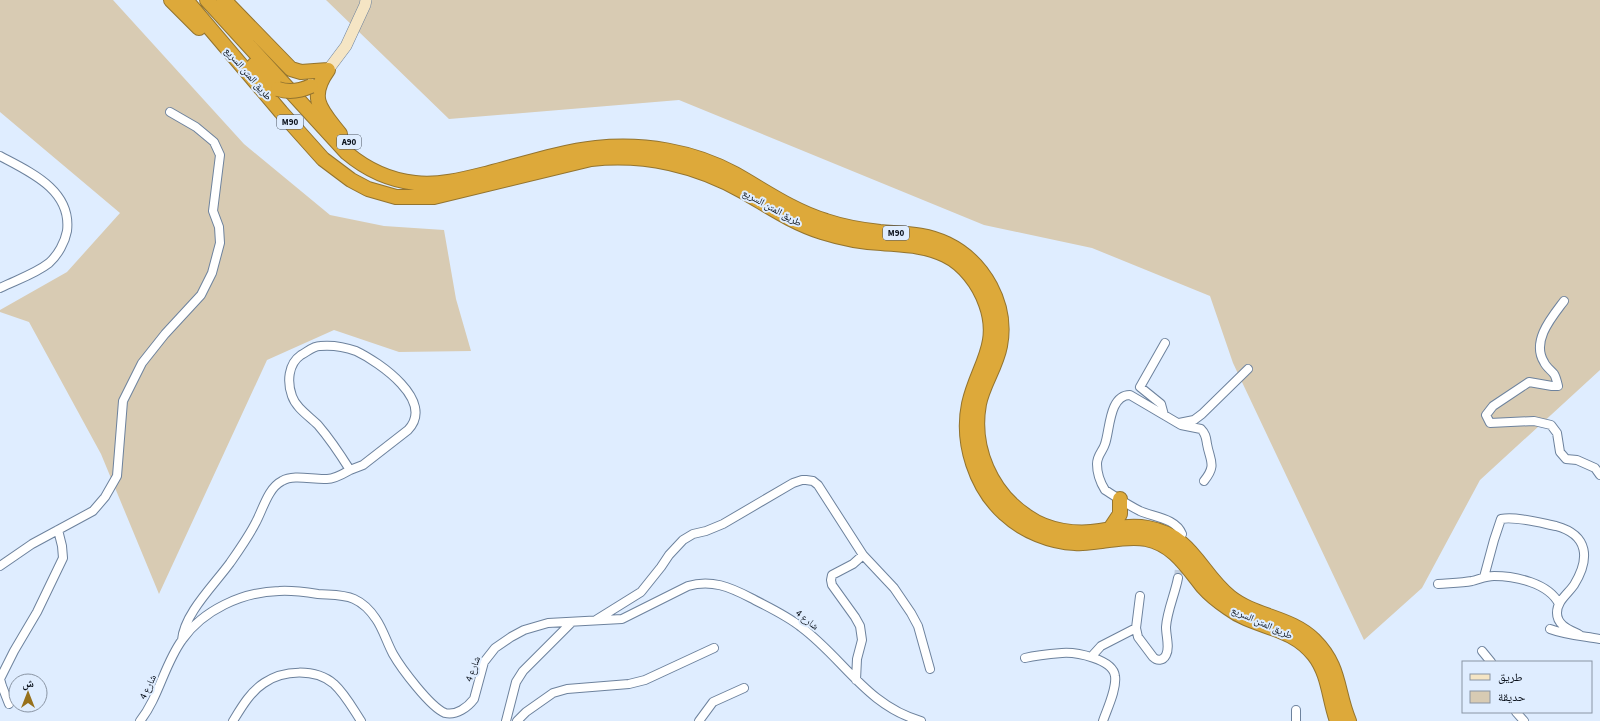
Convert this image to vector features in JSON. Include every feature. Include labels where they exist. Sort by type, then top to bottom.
[{"type":"highway","points":[[171,0],[210,39],[228,51]]},
{"type":"highway","name":"طريق المتن السريع","points":[[186,0],[228,51],[323,159],[351,180],[383,194],[411,198],[434,197],[591,159],[650,159],[687,167],[714,177],[742,191],[784,217],[822,232],[849,240],[921,247],[948,256],[960,265],[976,284],[986,305],[989,316],[991,333],[990,346],[969,403],[968,439],[970,454],[981,482],[1004,514],[1032,532],[1064,542],[1078,544],[1135,537],[1147,539],[1166,547],[1178,555],[1206,589],[1231,611],[1250,620],[1288,633],[1312,652],[1324,671],[1338,721]]},
{"type":"highway","points":[[197,0],[269,83],[278,89],[285,91],[297,91],[320,79]]},
{"type":"highway","name":"طريق المتن السريع","points":[[206,0],[347,153],[359,163],[377,173],[404,181],[422,184],[440,183],[473,177],[585,149],[622,147],[655,148],[687,155],[720,167],[790,206],[823,221],[868,231],[923,235],[946,243],[962,253],[982,273],[993,292],[999,310],[1001,326],[1000,345],[994,367],[979,405],[978,416],[980,449],[985,466],[995,484],[1012,505],[1027,517],[1040,524],[1057,529],[1088,532],[1110,529],[1142,527],[1151,528],[1166,534],[1186,546],[1223,590],[1234,600],[1253,610],[1291,624],[1304,631],[1315,641],[1332,664],[1349,721]]},
{"type":"highway","points":[[224,0],[291,69],[320,79]]},
{"type":"highway","name":"A90","points":[[320,79],[318,97],[320,108],[341,134],[372,161],[422,184]]},
{"type":"highway","points":[[1110,529],[1120,514],[1120,499]]},
{"type":"main road","points":[[320,79],[346,46],[366,0]]},
{"type":"street","points":[[0,566],[32,544],[93,511],[105,496],[117,476],[123,401],[142,363],[165,334],[201,295],[212,274],[220,243],[219,227],[213,211],[220,154],[214,142],[196,127],[170,112]]},
{"type":"street","points":[[0,156],[19,166],[53,189],[61,198],[65,207],[67,227],[66,237],[51,261],[38,270],[0,288]]},
{"type":"street","points":[[1564,301],[1551,318],[1542,336],[1539,351],[1544,362],[1554,375],[1558,386],[1529,382],[1493,406],[1486,415],[1490,423],[1534,421],[1551,426],[1557,433],[1560,452],[1566,459],[1577,460],[1595,468],[1600,475]]},
{"type":"street","points":[[1164,415],[1160,404],[1140,387],[1165,343]]},
{"type":"street","points":[[182,640],[186,622],[230,564],[247,538],[278,483],[290,478],[334,478],[363,465],[412,427],[415,418],[415,404],[403,387],[387,370],[377,362],[343,347],[318,346],[309,350],[293,362],[289,375],[291,395],[298,407],[319,426],[350,470]]},
{"type":"street","points":[[1178,423],[1194,420],[1202,414],[1248,369]]},
{"type":"street","points":[[1182,534],[1180,530],[1171,522],[1141,512],[1105,490],[1100,480],[1097,468],[1098,457],[1105,445],[1108,425],[1117,402],[1124,396],[1130,395],[1178,423],[1197,428],[1204,433],[1212,464],[1210,472],[1204,481]]},
{"type":"street","points":[[596,620],[641,592],[661,567],[668,555],[683,540],[693,534],[706,531],[723,524],[788,485],[802,480],[813,481],[818,485],[863,555],[894,588],[911,612],[918,626],[930,669]]},
{"type":"street","points":[[1484,577],[1494,540],[1502,519],[1538,522],[1571,532],[1581,541],[1584,553],[1578,578],[1559,604],[1557,614],[1563,626],[1580,635]]},
{"type":"street","points":[[8,701],[0,679],[28,625],[37,612],[63,558],[58,530]]},
{"type":"street","points":[[856,680],[857,659],[862,640],[860,626],[832,586],[831,580],[834,574],[849,566],[863,555]]},
{"type":"street","points":[[1438,584],[1472,581],[1484,577],[1502,576],[1526,579],[1541,586],[1555,597],[1559,604]]},
{"type":"street","points":[[1140,596],[1136,628],[1138,637],[1153,657],[1160,660],[1165,657],[1167,646],[1166,626],[1178,578]]},
{"type":"street","name":"شارع 4","points":[[140,721],[159,689],[172,656],[182,640],[211,612],[232,601],[255,594],[279,590],[351,598],[368,608],[375,617],[394,655],[408,675],[426,696],[441,710],[451,713],[462,710],[470,704],[474,699],[484,662],[495,648],[517,633],[548,623],[571,623],[622,619],[693,585],[706,583],[719,585],[737,591],[774,610],[801,627],[874,696],[896,712],[921,721]]},
{"type":"street","points":[[506,721],[516,682],[523,671],[571,623]]},
{"type":"street","points":[[1090,657],[1101,646],[1136,628]]},
{"type":"street","points":[[1550,629],[1570,635],[1580,635],[1600,639]]},
{"type":"street","points":[[517,721],[526,712],[553,693],[567,689],[629,684],[645,680],[714,648]]},
{"type":"street","points":[[1482,651],[1490,661]]},
{"type":"street","points":[[1025,658],[1063,653],[1090,657],[1108,665],[1115,674],[1111,698],[1103,721]]},
{"type":"street","points":[[233,721],[247,700],[263,683],[287,674],[305,673],[322,677],[333,684],[344,696],[361,721]]},
{"type":"street","points":[[699,721],[713,702],[744,688]]},
{"type":"street","points":[[1296,710],[1296,721]]},
{"type":"street","points":[[1517,713],[1524,721]]},
{"type":"green space","points":[[0,0],[113,0],[244,144],[330,215],[384,226],[444,230],[456,299],[471,351],[399,352],[334,330],[267,360],[159,594],[101,454],[29,322],[0,312],[0,310],[67,272],[120,213],[0,112]]},
{"type":"green space","points":[[326,0],[1600,0],[1600,370],[1480,480],[1422,588],[1364,640],[1233,363],[1210,296],[1092,248],[984,225],[679,100],[449,119]]},
{"type":"tunnel","points":[[1178,578],[1180,557]]}]
